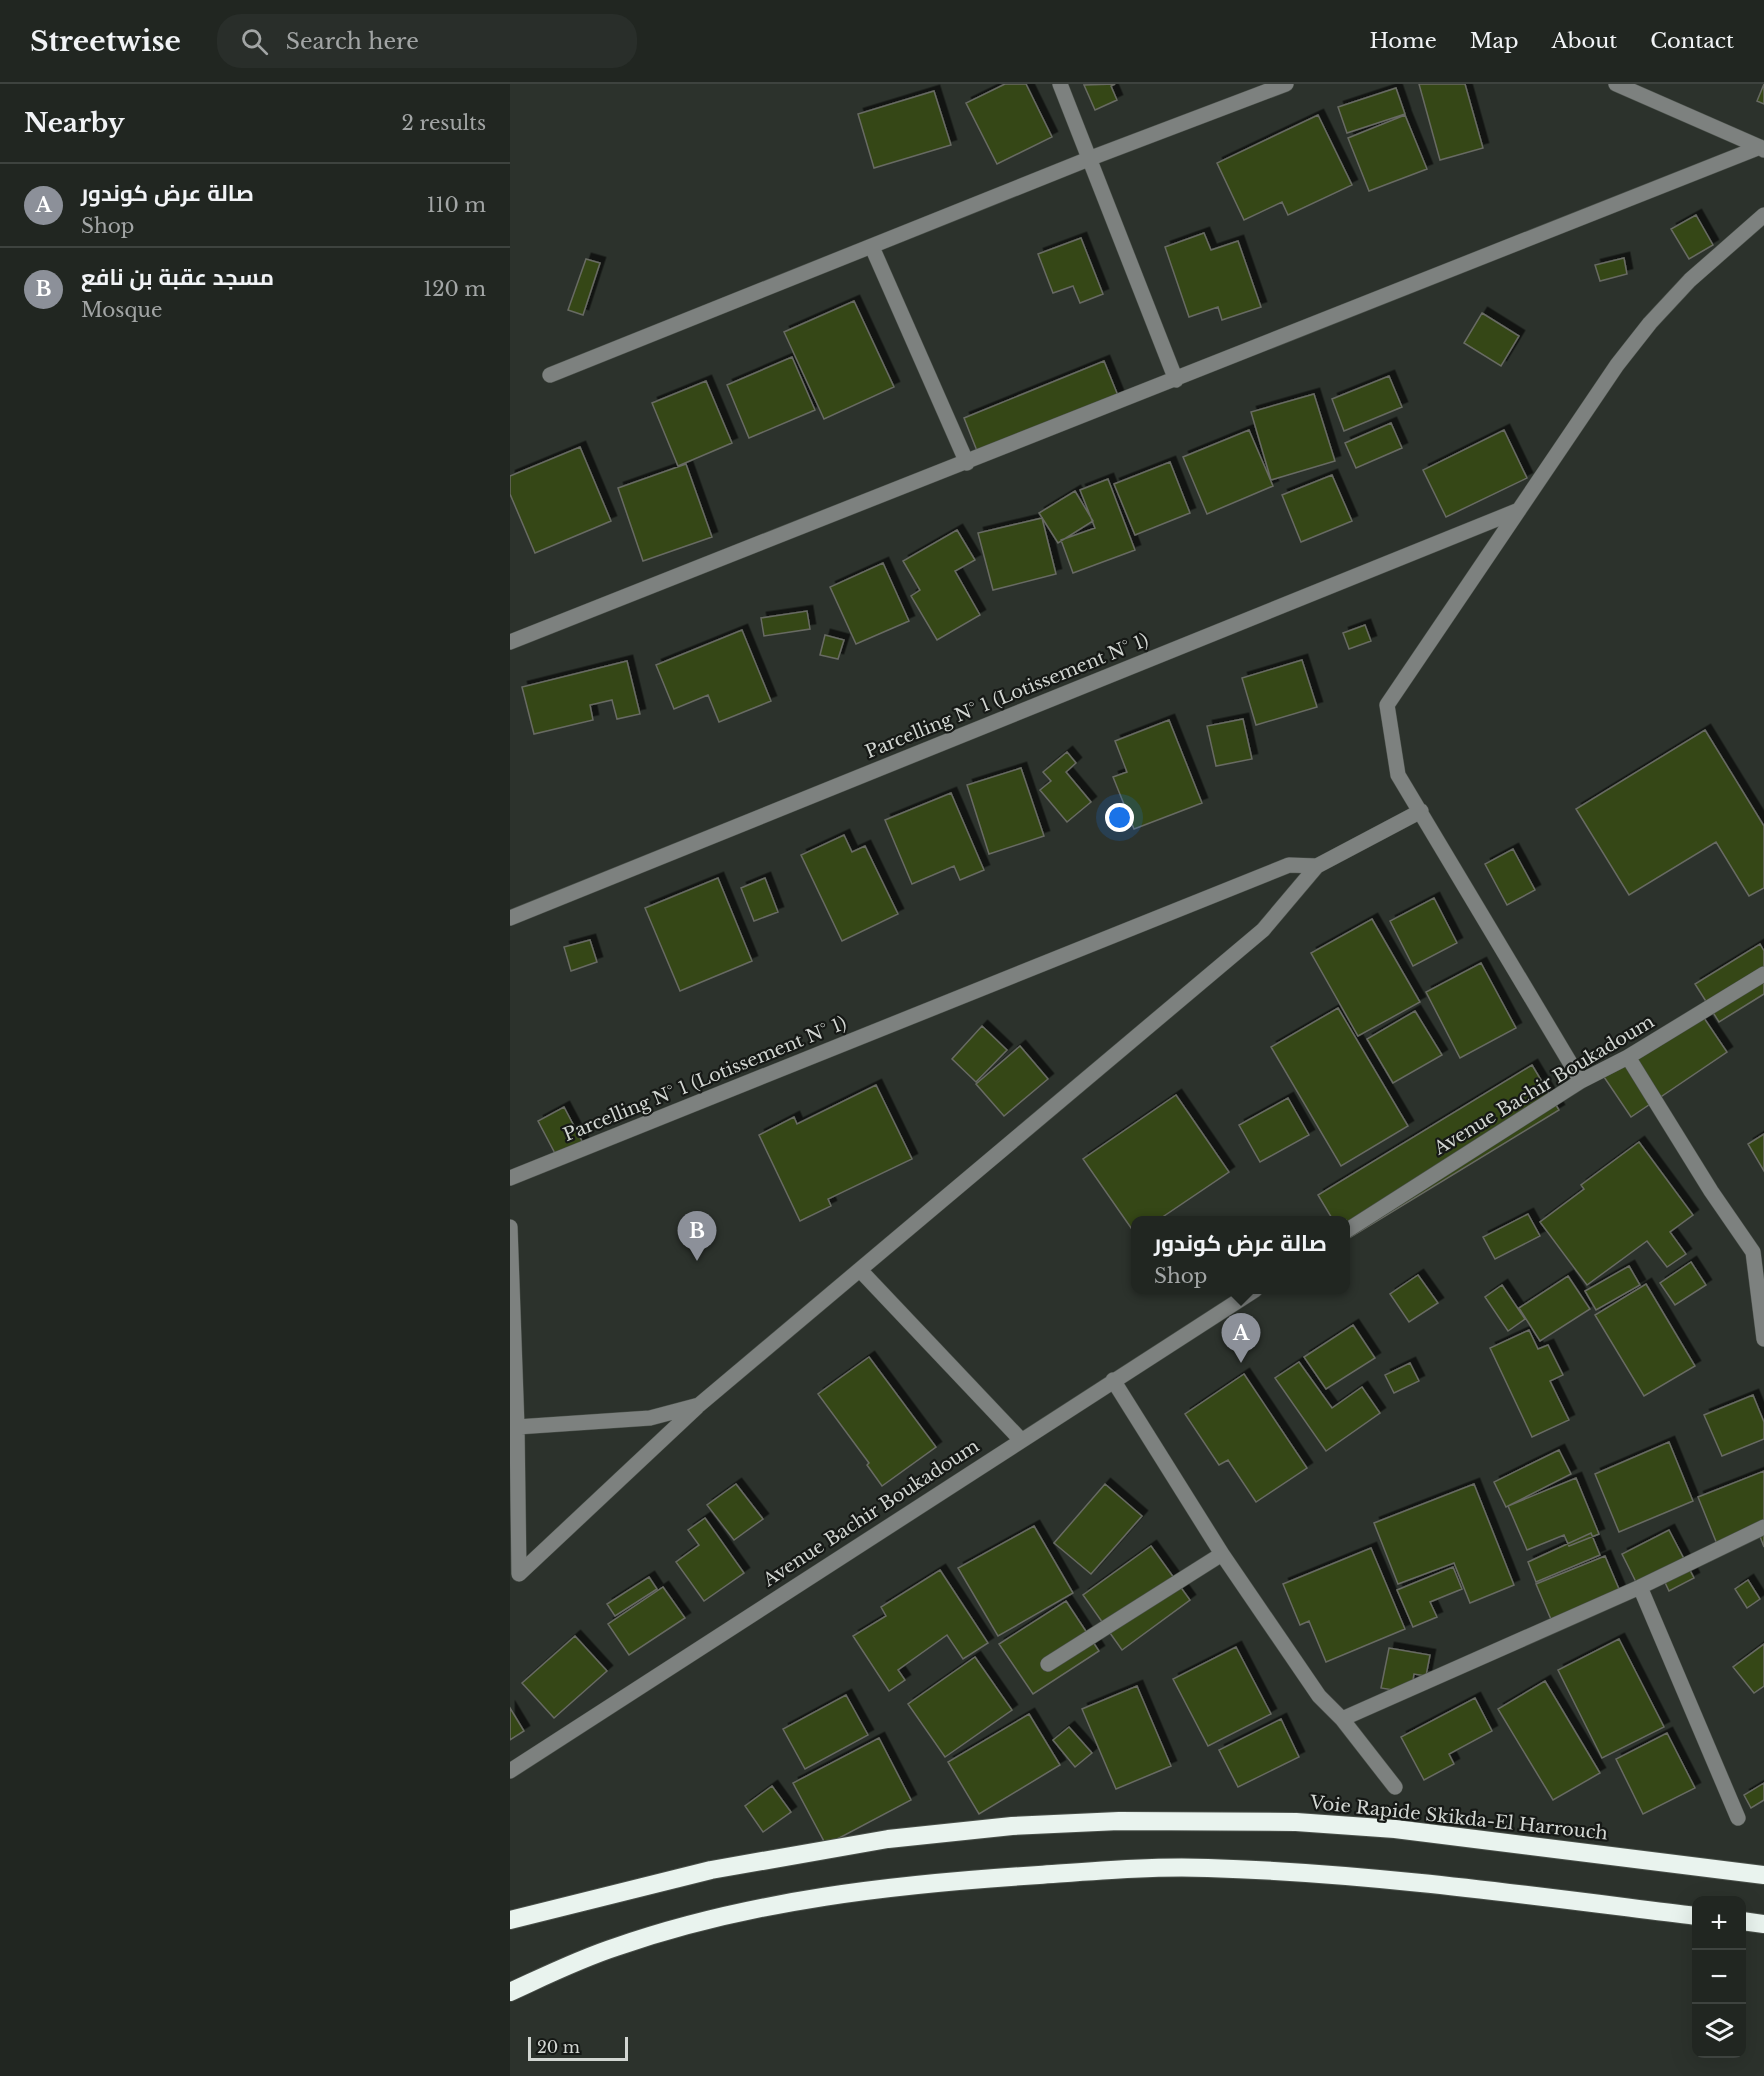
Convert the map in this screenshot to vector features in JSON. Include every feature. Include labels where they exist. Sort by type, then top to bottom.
[{"type":"highway","name":"Voie Rapide Skikda-El Harrouch","points":[[515,1918],[711,1870],[864,1842],[971,1830],[1119,1821],[1296,1822],[1395,1829],[1764,1875]]},
{"type":"highway","points":[[510,1992],[613,1947],[761,1909],[851,1893],[1034,1875],[1170,1868],[1315,1873],[1527,1894],[1692,1915]]},
{"type":"highway","points":[[1746,1922],[1764,1924]]},
{"type":"street","points":[[1060,84],[1091,158],[1176,380]]},
{"type":"street","points":[[550,375],[1091,158],[1286,84]]},
{"type":"street","points":[[1616,84],[1762,148]]},
{"type":"street","points":[[510,642],[1762,148]]},
{"type":"street","points":[[1581,1081],[1398,775],[1387,705],[1617,365],[1650,323],[1690,280],[1764,215]]},
{"type":"street","points":[[872,247],[967,463]]},
{"type":"street","name":"Parcelling N° 1 (Lotissement N° 1)","points":[[510,918],[1519,510]]},
{"type":"street","name":"Parcelling N° 1 (Lotissement N° 1)","points":[[514,1577],[699,1406],[1263,930],[1317,866],[1421,811]]},
{"type":"street","name":"Parcelling N° 1 (Lotissement N° 1)","points":[[510,1178],[1289,865],[1317,866]]},
{"type":"street","name":"Avenue Bachir Boukadoum","points":[[1350,1228],[1581,1081],[1628,1057],[1764,974]]},
{"type":"street","points":[[1628,1057],[1711,1191],[1753,1252],[1759,1266],[1764,1339]]},
{"type":"street","name":"Parcelling N° 1 (Lotissement N° 1)","points":[[510,1227],[514,1577]]},
{"type":"street","points":[[860,1270],[1021,1440]]},
{"type":"street","name":"Avenue Bachir Boukadoum","points":[[510,1771],[1249,1294]]},
{"type":"street","points":[[1113,1380],[1222,1554],[1319,1696],[1342,1719],[1395,1787]]},
{"type":"street","name":"Parcelling N° 1 (Lotissement N° 1)","points":[[514,1427],[650,1418],[699,1406]]},
{"type":"street","points":[[1342,1719],[1640,1587],[1764,1527]]},
{"type":"street","points":[[1048,1664],[1222,1554]]},
{"type":"street","points":[[1640,1587],[1738,1818]]},
{"type":"building","points":[[1005,84],[1026,84],[1052,137],[997,164],[966,103]]},
{"type":"building","points":[[1115,84],[1111,86],[1117,100],[1095,110],[1084,85]]},
{"type":"building","points":[[1419,84],[1465,84],[1483,148],[1440,160]]},
{"type":"building","points":[[1764,84],[1764,104],[1757,101]]},
{"type":"building","points":[[1396,88],[1405,114],[1347,133],[1338,107]]},
{"type":"building","points":[[934,91],[951,145],[874,168],[858,114]]},
{"type":"building","points":[[1318,115],[1352,185],[1288,215],[1282,202],[1244,220],[1217,163]]},
{"type":"building","points":[[1405,115],[1427,169],[1369,191],[1348,138]]},
{"type":"building","points":[[1696,215],[1713,245],[1689,259],[1671,229]]},
{"type":"building","points":[[1204,233],[1211,250],[1238,241],[1261,307],[1222,320],[1218,307],[1189,317],[1165,247]]},
{"type":"building","points":[[1081,238],[1103,294],[1080,303],[1073,286],[1053,293],[1038,254]]},
{"type":"building","points":[[1624,258],[1627,274],[1600,281],[1595,265]]},
{"type":"building","points":[[586,259],[600,263],[583,315],[568,310]]},
{"type":"building","points":[[854,301],[894,387],[824,419],[784,332]]},
{"type":"building","points":[[1482,313],[1519,336],[1501,366],[1464,343]]},
{"type":"building","points":[[792,357],[815,410],[749,438],[727,385]]},
{"type":"building","points":[[1104,361],[1121,403],[981,461],[964,418]]},
{"type":"building","points":[[1389,376],[1402,407],[1344,431],[1332,399]]},
{"type":"building","points":[[706,381],[732,443],[678,466],[652,403]]},
{"type":"building","points":[[1314,394],[1335,461],[1271,480],[1251,412]]},
{"type":"building","points":[[1391,423],[1402,448],[1356,468],[1345,443]]},
{"type":"building","points":[[1249,430],[1273,486],[1207,514],[1183,457]]},
{"type":"building","points":[[1504,430],[1527,478],[1446,517],[1423,470]]},
{"type":"building","points":[[580,447],[611,521],[535,553],[510,494],[510,476]]},
{"type":"building","points":[[1170,462],[1190,513],[1135,535],[1114,484]]},
{"type":"building","points":[[686,464],[712,537],[643,561],[618,488]]},
{"type":"building","points":[[1332,475],[1352,521],[1301,542],[1282,495]]},
{"type":"building","points":[[1108,479],[1135,550],[1073,573],[1061,540],[1095,528],[1080,490]]},
{"type":"building","points":[[1075,491],[1093,521],[1058,543],[1039,513]]},
{"type":"building","points":[[1042,518],[1056,574],[993,590],[978,533]]},
{"type":"building","points":[[957,530],[975,560],[955,571],[980,615],[937,640],[911,596],[920,590],[903,561]]},
{"type":"building","points":[[883,563],[909,621],[856,644],[830,587]]},
{"type":"building","points":[[807,611],[810,629],[764,636],[761,618]]},
{"type":"building","points":[[1365,625],[1371,641],[1349,649],[1343,633]]},
{"type":"building","points":[[742,630],[771,701],[719,722],[708,695],[674,709],[656,665]]},
{"type":"building","points":[[825,635],[844,640],[838,659],[820,655]]},
{"type":"building","points":[[1302,660],[1317,707],[1256,725],[1242,678]]},
{"type":"building","points":[[627,661],[640,714],[617,719],[612,700],[590,705],[593,720],[534,734],[522,687]]},
{"type":"building","points":[[1243,719],[1252,759],[1216,766],[1207,726]]},
{"type":"building","points":[[1169,720],[1202,803],[1134,829],[1113,777],[1127,772],[1115,741]]},
{"type":"building","points":[[1705,730],[1764,826],[1764,888],[1749,896],[1716,842],[1629,895],[1576,809]]},
{"type":"building","points":[[1067,752],[1076,763],[1066,772],[1091,802],[1067,822],[1040,790],[1051,781],[1043,772]]},
{"type":"building","points":[[1021,768],[1044,836],[989,854],[967,785]]},
{"type":"building","points":[[951,793],[984,870],[960,880],[954,866],[912,884],[885,820]]},
{"type":"building","points":[[844,835],[852,852],[865,846],[898,914],[842,941],[801,855]]},
{"type":"building","points":[[1513,849],[1535,890],[1507,905],[1485,864]]},
{"type":"building","points":[[718,878],[752,961],[680,991],[645,908]]},
{"type":"building","points":[[765,878],[778,912],[754,921],[741,888]]},
{"type":"building","points":[[1434,898],[1457,943],[1413,966],[1390,921]]},
{"type":"building","points":[[1372,919],[1420,1002],[1358,1036],[1311,953]]},
{"type":"building","points":[[590,940],[597,962],[571,971],[564,947]]},
{"type":"building","points":[[1760,944],[1764,951],[1764,994],[1719,1022],[1695,984]]},
{"type":"building","points":[[1481,963],[1516,1028],[1460,1058],[1426,992]]},
{"type":"building","points":[[1338,1008],[1408,1126],[1341,1166],[1271,1047]]},
{"type":"building","points":[[1415,1011],[1442,1055],[1393,1083],[1367,1039]]},
{"type":"building","points":[[1700,1012],[1727,1052],[1631,1117],[1604,1077]]},
{"type":"building","points":[[982,1026],[1007,1050],[976,1082],[952,1059]]},
{"type":"building","points":[[1020,1046],[1048,1079],[1004,1116],[976,1084]]},
{"type":"building","points":[[1532,1065],[1559,1110],[1350,1238],[1350,1216],[1331,1216],[1318,1195]]},
{"type":"building","points":[[876,1085],[912,1159],[828,1199],[831,1206],[800,1221],[759,1135],[794,1117],[797,1124]]},
{"type":"building","points":[[1176,1095],[1229,1172],[1164,1216],[1131,1216],[1131,1228],[1083,1159]]},
{"type":"building","points":[[1288,1098],[1309,1135],[1260,1162],[1239,1125]]},
{"type":"building","points":[[564,1107],[584,1145],[558,1159],[538,1121]]},
{"type":"building","points":[[1764,1134],[1764,1171],[1748,1144]]},
{"type":"building","points":[[1639,1142],[1693,1215],[1670,1232],[1686,1254],[1667,1267],[1647,1241],[1587,1285],[1540,1222],[1584,1189],[1581,1185]]},
{"type":"building","points":[[1528,1214],[1540,1236],[1495,1259],[1483,1237]]},
{"type":"building","points":[[1691,1262],[1706,1285],[1675,1305],[1660,1283]]},
{"type":"building","points":[[1629,1266],[1640,1285],[1596,1310],[1585,1291]]},
{"type":"building","points":[[1418,1275],[1438,1303],[1409,1322],[1390,1294]]},
{"type":"building","points":[[1568,1276],[1590,1309],[1540,1341],[1519,1308]]},
{"type":"building","points":[[1646,1284],[1695,1366],[1644,1396],[1595,1315]]},
{"type":"building","points":[[1502,1285],[1525,1319],[1508,1331],[1485,1297]]},
{"type":"building","points":[[1353,1325],[1375,1358],[1326,1389],[1304,1357]]},
{"type":"building","points":[[1529,1330],[1538,1349],[1548,1345],[1563,1375],[1550,1381],[1569,1420],[1532,1437],[1490,1348]]},
{"type":"building","points":[[869,1357],[936,1447],[882,1486],[867,1465],[869,1463],[818,1394]]},
{"type":"building","points":[[1299,1362],[1332,1408],[1362,1387],[1380,1413],[1326,1451],[1275,1378]]},
{"type":"building","points":[[1410,1363],[1419,1381],[1394,1393],[1385,1375]]},
{"type":"building","points":[[1244,1374],[1307,1468],[1256,1502],[1228,1460],[1219,1465],[1185,1414]]},
{"type":"building","points":[[1753,1395],[1764,1422],[1764,1439],[1722,1456],[1704,1415]]},
{"type":"building","points":[[1669,1442],[1693,1501],[1619,1532],[1595,1474]]},
{"type":"building","points":[[1559,1450],[1571,1474],[1506,1507],[1494,1482]]},
{"type":"building","points":[[1764,1471],[1764,1547],[1759,1534],[1719,1549],[1698,1497]]},
{"type":"building","points":[[1576,1478],[1599,1534],[1569,1546],[1564,1535],[1527,1550],[1508,1506]]},
{"type":"building","points":[[736,1484],[763,1519],[734,1540],[707,1505]]},
{"type":"building","points":[[1105,1484],[1142,1516],[1091,1574],[1054,1543]]},
{"type":"building","points":[[1474,1484],[1514,1585],[1470,1603],[1454,1563],[1398,1584],[1374,1523]]},
{"type":"building","points":[[705,1518],[744,1573],[704,1601],[676,1562],[699,1545],[688,1530]]},
{"type":"building","points":[[1034,1526],[1073,1593],[998,1636],[958,1568]]},
{"type":"building","points":[[1669,1530],[1694,1578],[1669,1591],[1661,1574],[1638,1586],[1622,1554]]},
{"type":"building","points":[[1591,1533],[1600,1555],[1536,1582],[1528,1562]]},
{"type":"building","points":[[1151,1546],[1190,1600],[1122,1650],[1083,1595]]},
{"type":"building","points":[[1371,1548],[1405,1629],[1326,1662],[1309,1621],[1300,1625],[1283,1584]]},
{"type":"building","points":[[1605,1556],[1622,1596],[1553,1624],[1536,1584]]},
{"type":"building","points":[[1453,1567],[1462,1589],[1430,1602],[1437,1617],[1413,1627],[1397,1590]]},
{"type":"building","points":[[940,1570],[988,1643],[963,1659],[947,1635],[898,1670],[905,1680],[889,1691],[853,1636],[886,1616],[881,1607]]},
{"type":"building","points":[[649,1577],[657,1589],[615,1616],[607,1604]]},
{"type":"building","points":[[1748,1580],[1760,1599],[1747,1608],[1735,1589]]},
{"type":"building","points":[[663,1587],[685,1618],[629,1655],[608,1624]]},
{"type":"building","points":[[1066,1601],[1099,1651],[1033,1694],[999,1644]]},
{"type":"building","points":[[575,1636],[607,1671],[554,1718],[522,1683]]},
{"type":"building","points":[[1619,1639],[1664,1727],[1602,1758],[1558,1670]]},
{"type":"building","points":[[1764,1644],[1764,1686],[1754,1693],[1733,1667]]},
{"type":"building","points":[[1236,1647],[1271,1714],[1208,1746],[1173,1679]]},
{"type":"building","points":[[1389,1648],[1430,1655],[1426,1676],[1414,1674],[1411,1693],[1381,1688]]},
{"type":"building","points":[[975,1657],[1012,1710],[945,1757],[908,1704]]},
{"type":"building","points":[[1545,1681],[1600,1773],[1553,1800],[1498,1709]]},
{"type":"building","points":[[1137,1686],[1171,1766],[1116,1789],[1082,1709]]},
{"type":"building","points":[[846,1695],[868,1735],[805,1769],[783,1729]]},
{"type":"building","points":[[1475,1698],[1492,1731],[1449,1754],[1454,1764],[1424,1780],[1401,1737]]},
{"type":"building","points":[[510,1708],[524,1731],[510,1740]]},
{"type":"building","points":[[1029,1714],[1060,1765],[979,1814],[948,1762]]},
{"type":"building","points":[[1281,1719],[1299,1757],[1238,1787],[1219,1750]]},
{"type":"building","points":[[1069,1727],[1092,1753],[1075,1767],[1053,1740]]},
{"type":"building","points":[[1667,1733],[1695,1788],[1643,1814],[1616,1759]]},
{"type":"building","points":[[879,1738],[911,1800],[826,1845],[793,1783]]},
{"type":"building","points":[[1764,1783],[1764,1800],[1751,1808],[1744,1795]]},
{"type":"building","points":[[772,1786],[791,1812],[763,1832],[745,1806]]},
{"type":"place","name":"مسجد عقبة بن نافع","points":[[697,1261]]},
{"type":"place","name":"صالة عرض كوندور","points":[[1241,1363]]}]
